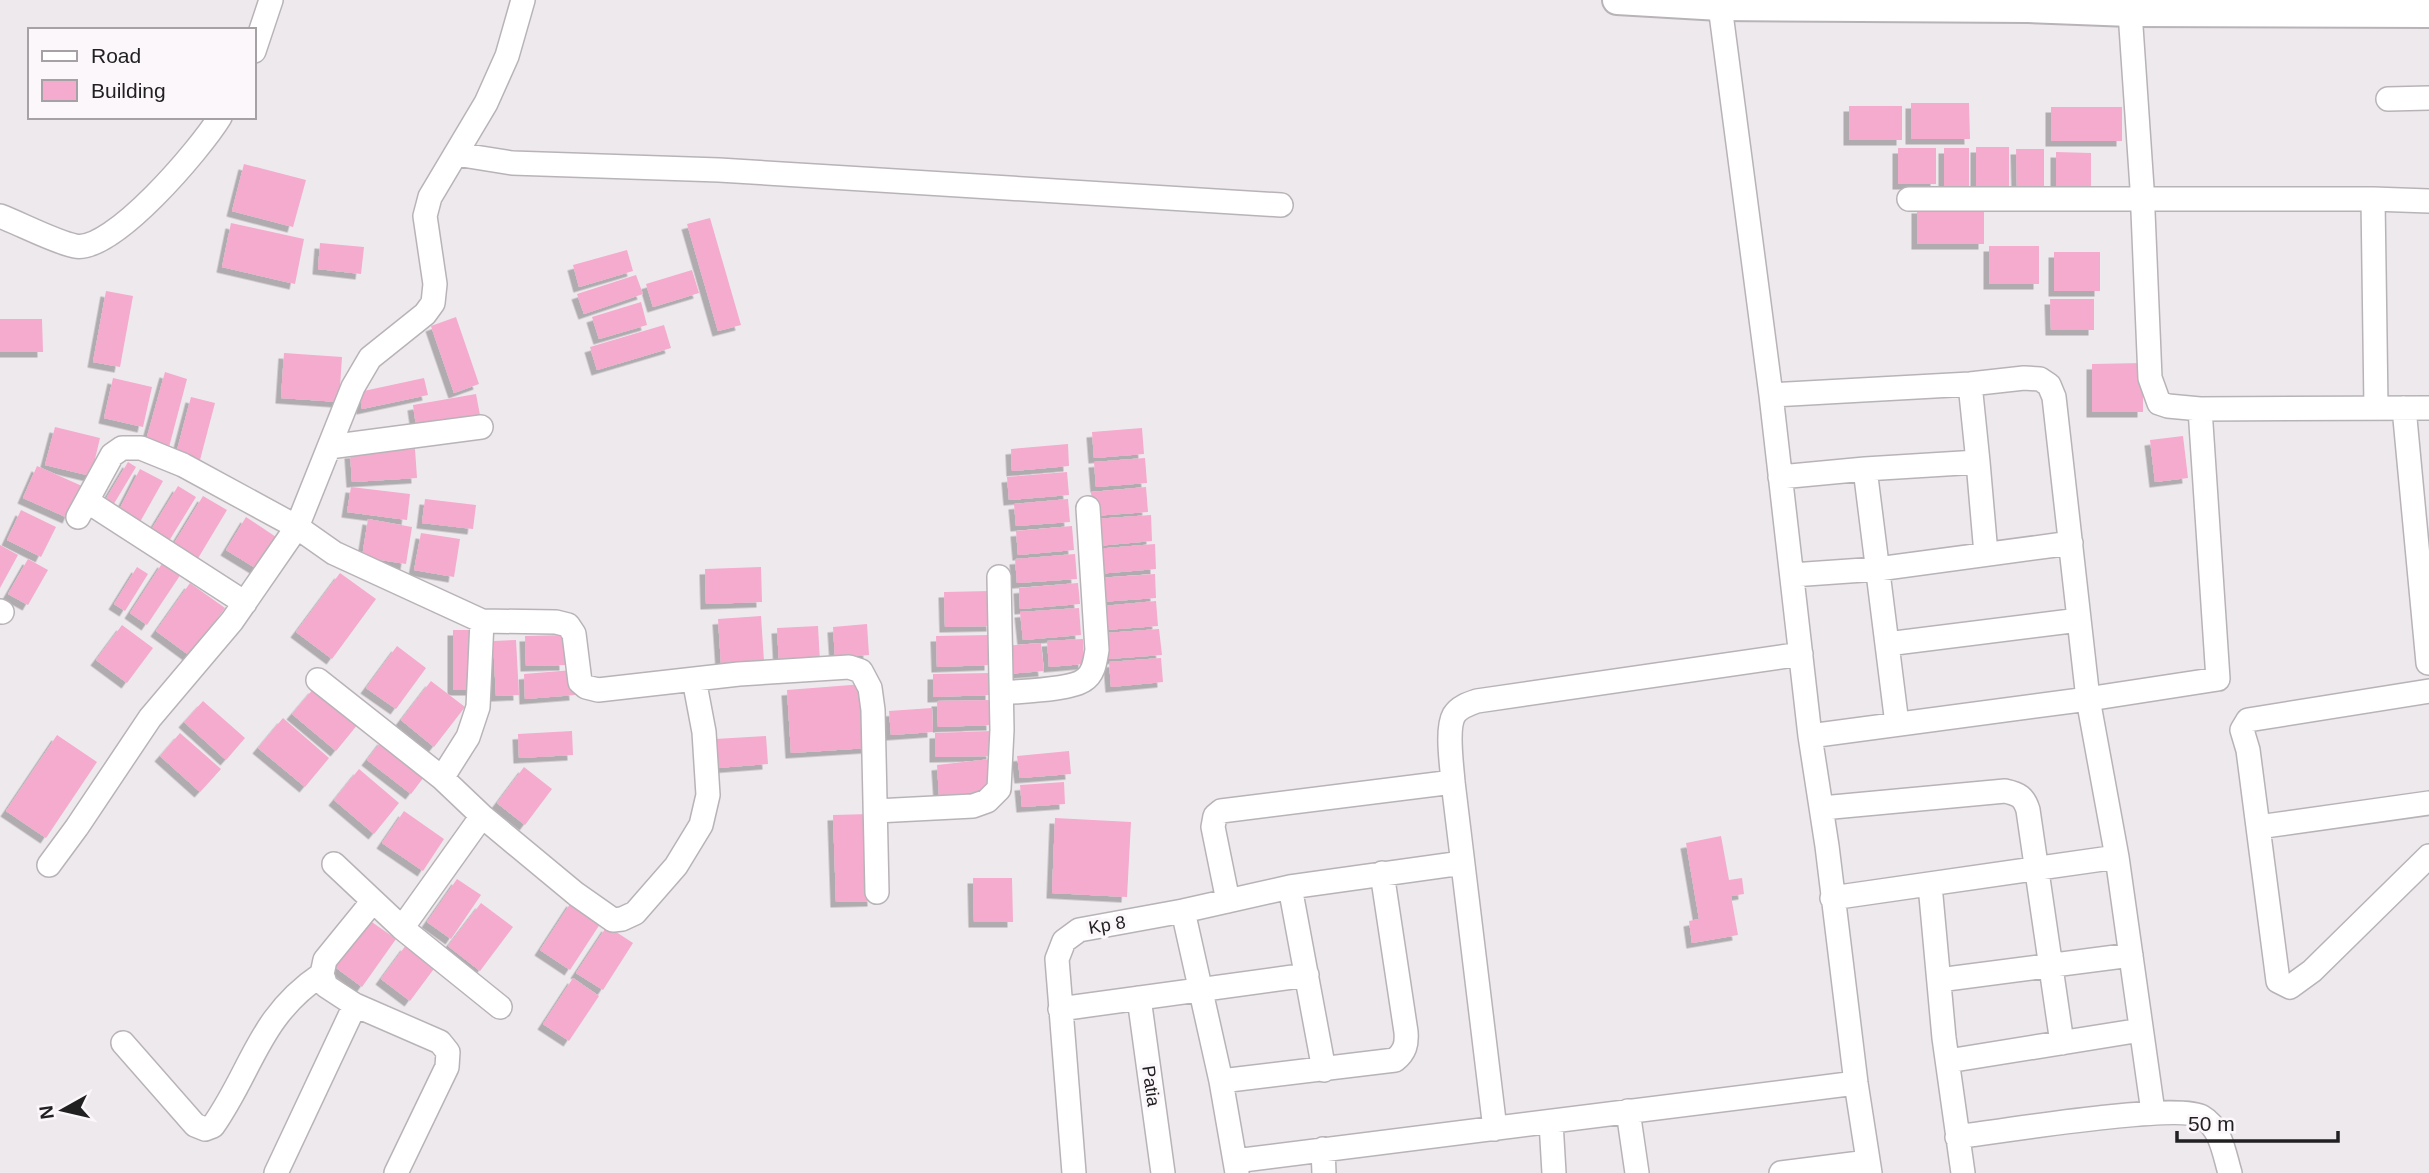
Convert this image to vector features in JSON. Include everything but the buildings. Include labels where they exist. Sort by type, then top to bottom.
[{"type":"main road","points":[[1616,0],[1720,6],[2429,13]]},
{"type":"street","points":[[256,45],[271,0]]},
{"type":"street","points":[[49,865],[150,718],[245,603],[297,527],[353,387],[370,358],[425,314],[433,303],[435,285],[425,216],[430,197],[486,103],[507,57],[523,0]]},
{"type":"street","points":[[1720,6],[1771,395],[1810,736],[1822,808],[1869,1167],[1781,1173]]},
{"type":"street","points":[[2130,12],[2150,378],[2159,403],[2200,409],[2429,408]]},
{"type":"street","points":[[2388,99],[2429,98]]},
{"type":"street","points":[[0,216],[76,247],[92,246],[173,179],[218,119]]},
{"type":"street","points":[[456,154],[512,163],[719,170],[1281,205]]},
{"type":"street","points":[[1909,199],[2429,201]]},
{"type":"street","points":[[2373,199],[2376,407]]},
{"type":"street","points":[[1771,395],[1970,384],[2024,378],[2040,379],[2049,385],[2054,397],[2088,699],[2117,857],[2152,1112]]},
{"type":"street","points":[[1970,384],[1986,554]]},
{"type":"street","points":[[2404,408],[2428,663]]},
{"type":"street","points":[[1810,736],[2218,679],[2200,409]]},
{"type":"street","points":[[329,447],[481,427]]},
{"type":"street","points":[[245,603],[83,509],[113,455],[122,448],[141,448],[183,466],[297,527],[334,553],[482,621],[556,622],[568,625],[574,634],[580,682],[586,687],[598,690],[694,679],[849,667],[861,671],[870,688],[873,710],[877,892]]},
{"type":"street","points":[[1780,477],[1978,462]]},
{"type":"street","points":[[1866,469],[1897,724]]},
{"type":"street","points":[[1002,693],[1074,685],[1086,680],[1094,667],[1097,650],[1088,508]]},
{"type":"street","points":[[1792,575],[1878,569],[2071,542]]},
{"type":"street","points":[[876,811],[974,806],[987,801],[999,789],[1002,693],[999,577]]},
{"type":"street","points":[[1887,644],[2079,620]]},
{"type":"street","points":[[442,778],[468,737],[478,707],[482,621]]},
{"type":"street","points":[[1495,1129],[1453,782],[1450,728],[1453,716],[1470,703],[1801,654]]},
{"type":"street","points":[[318,680],[442,778],[482,816],[576,894],[613,920],[635,913],[676,866],[701,825],[708,795],[704,733],[694,679]]},
{"type":"street","points":[[2429,691],[2248,720],[2242,730],[2248,750],[2278,981],[2290,987],[2312,971],[2429,856]]},
{"type":"street","points":[[1228,901],[1213,827],[1215,816],[1221,811],[1453,782]]},
{"type":"street","points":[[1822,808],[2005,791],[2025,799],[2062,1042]]},
{"type":"street","points":[[2258,827],[2429,803]]},
{"type":"street","points":[[402,928],[482,816]]},
{"type":"street","points":[[1832,898],[2117,857]]},
{"type":"street","name":"Kp 8","points":[[1074,1173],[1057,959],[1065,941],[1079,930],[1183,911],[1290,887],[1462,863]]},
{"type":"street","points":[[334,864],[402,928],[500,1007]]},
{"type":"street","points":[[1222,1081],[1395,1060],[1401,1055],[1406,1045],[1382,873]]},
{"type":"street","points":[[1930,885],[1948,1061],[1963,1173]]},
{"type":"street","points":[[1290,887],[1324,1070]]},
{"type":"street","points":[[373,901],[325,960],[323,974],[326,986],[355,1004],[440,1042],[448,1052],[447,1068],[396,1173]]},
{"type":"street","points":[[1183,911],[1222,1081],[1236,1167],[1323,1149],[1856,1083]]},
{"type":"street","points":[[1939,980],[2131,955]]},
{"type":"street","points":[[123,1043],[195,1125],[205,1129],[213,1126],[267,1029],[294,996],[323,974]]},
{"type":"street","points":[[1059,1009],[1307,975]]},
{"type":"street","name":"Patia","points":[[1139,998],[1163,1173]]},
{"type":"street","points":[[276,1173],[355,1004]]},
{"type":"street","points":[[1948,1061],[2141,1030]]},
{"type":"street","points":[[1628,1111],[1637,1173]]},
{"type":"street","points":[[1957,1137],[2152,1112],[2201,1115],[2216,1128],[2230,1173]]},
{"type":"street","points":[[1551,1122],[1554,1173]]},
{"type":"street","points":[[1323,1149],[1324,1173]]}]
